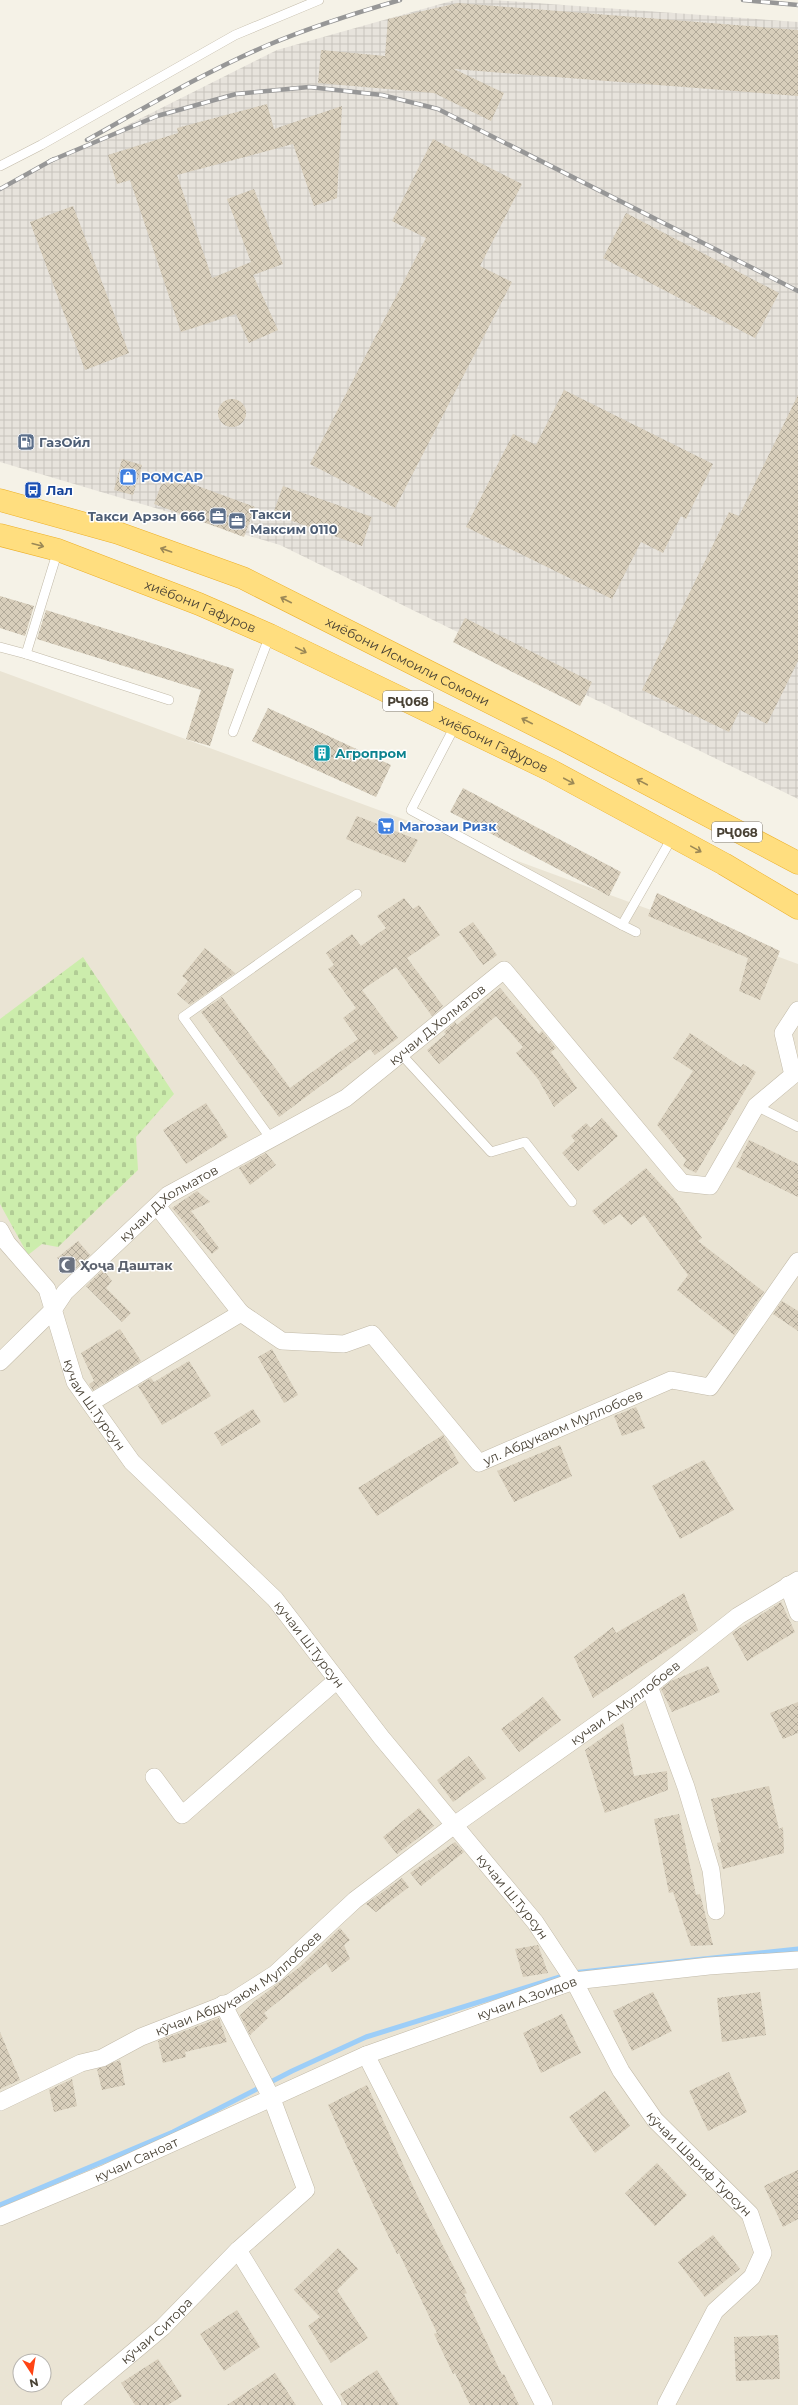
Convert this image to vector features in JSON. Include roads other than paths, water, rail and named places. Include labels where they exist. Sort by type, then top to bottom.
[{"type":"highway","name":"хиёбони Исмоили Сомони","points":[[0,500],[118,533],[243,578],[566,741],[798,863]]},
{"type":"highway","name":"хиёбони Гафуров","points":[[0,535],[58,550],[199,604],[270,635],[550,770],[673,836],[798,908]]},
{"type":"highway","points":[[550,770],[566,741]]},
{"type":"street","name":"кучаи Д,Холматов","points":[[0,1362],[53,1310],[65,1292],[168,1195],[346,1098],[504,970],[682,1182],[710,1186],[756,1106]]},
{"type":"street","points":[[756,1106],[793,1075],[793,1057],[783,1033],[798,1010]]},
{"type":"street","points":[[90,1403],[241,1313],[157,1206]]},
{"type":"street","points":[[0,1230],[7,1243],[46,1289],[53,1310]]},
{"type":"street","name":"ул. Абдукаюм Муллобоев","points":[[241,1313],[282,1341],[344,1344],[372,1334],[479,1463],[671,1380],[710,1387],[798,1261]]},
{"type":"street","name":"кучаи Ш.Турсун","points":[[53,1310],[74,1382],[132,1462],[275,1599],[453,1826],[535,1922],[571,1977]]},
{"type":"street","points":[[793,1583],[798,1613]]},
{"type":"street","name":"кучаи А.Муллобоев","points":[[453,1826],[649,1686],[738,1616],[793,1583]]},
{"type":"street","points":[[154,1777],[182,1815],[337,1680]]},
{"type":"street","points":[[649,1686],[686,1787],[712,1870],[716,1911]]},
{"type":"street","name":"кӯчаи Абдуқаюм Муллобоев","points":[[0,2102],[81,2063],[102,2058],[141,2037],[223,2004],[275,1974],[355,1900],[453,1826]]},
{"type":"street","name":"кучаи А.Зоидов","points":[[267,2090],[366,2055],[571,1977],[798,1960]]},
{"type":"street","name":"кӯчаи Шариф Турсун","points":[[571,1977],[621,2071],[655,2120],[750,2214],[763,2253],[752,2277],[715,2311],[666,2405]]},
{"type":"street","points":[[223,2004],[267,2090]]},
{"type":"street","points":[[366,2055],[544,2405]]},
{"type":"street","name":"кучаи Саноат","points":[[0,2217],[267,2090]]},
{"type":"street","name":"кӯчаи Ситора","points":[[70,2405],[163,2327],[238,2250],[306,2190],[267,2090]]},
{"type":"street","points":[[238,2250],[333,2405]]},
{"type":"lane","points":[[0,166],[41,145],[234,35],[319,0]]},
{"type":"lane","points":[[26,654],[58,550]]},
{"type":"lane","points":[[233,732],[270,635]]},
{"type":"lane","points":[[0,647],[169,700]]},
{"type":"lane","points":[[456,724],[410,810],[622,926],[636,932]]},
{"type":"lane","points":[[622,926],[673,836]]},
{"type":"lane","points":[[271,1139],[182,1017],[357,894]]},
{"type":"lane","points":[[400,1054],[491,1152],[525,1142],[572,1202]]},
{"type":"lane","points":[[756,1106],[798,1127]]},
{"type":"waterway","points":[[572,1973],[798,1949]]},
{"type":"waterway","points":[[0,2205],[173,2132],[292,2071],[366,2037],[563,1976]]},
{"type":"railway","points":[[87,140],[176,90],[245,55],[317,26],[400,0]]},
{"type":"railway","points":[[743,0],[798,5]]},
{"type":"railway","points":[[50,161],[157,116],[236,94],[309,87],[382,95],[438,109],[798,291]]},
{"type":"railway","points":[[0,189],[54,159]]},
{"type":"place","name":"ГазОйл","points":[[26,442]]},
{"type":"place","name":"РОМСАР","points":[[128,477]]},
{"type":"place","name":"Лал","points":[[33,490]]},
{"type":"place","name":"Такси Арзон 666","points":[[218,516]]},
{"type":"place","name":"Такси Максим 0110","points":[[237,521]]},
{"type":"place","name":"Агропром","points":[[322,753]]},
{"type":"place","name":"Магозаи Ризк","points":[[386,826]]},
{"type":"place","name":"Ҳоҷа Даштак","points":[[67,1265]]}]
